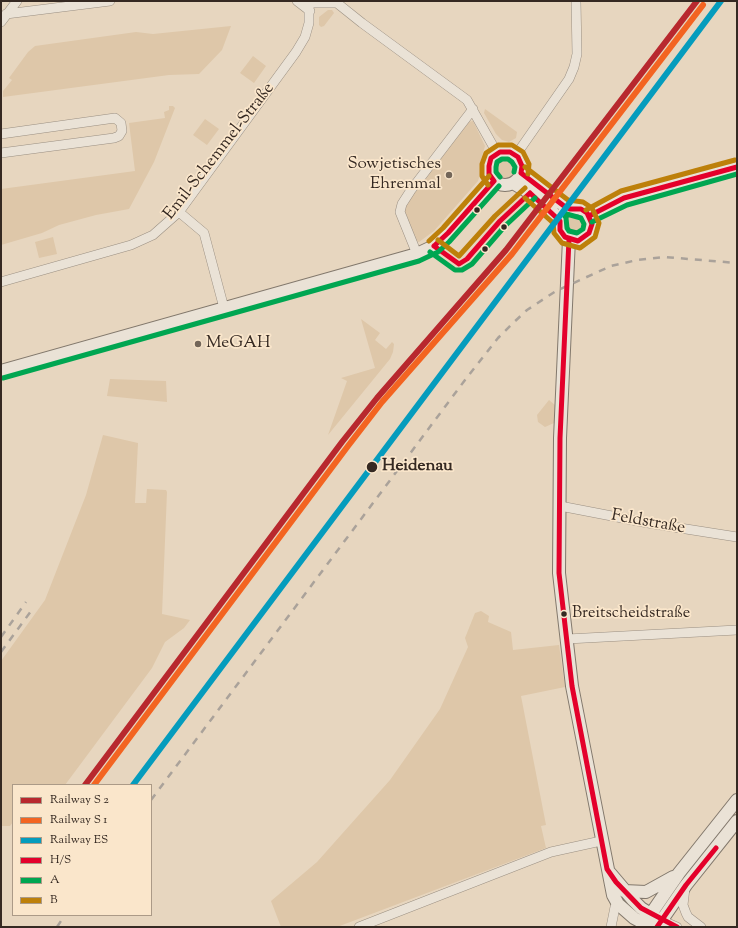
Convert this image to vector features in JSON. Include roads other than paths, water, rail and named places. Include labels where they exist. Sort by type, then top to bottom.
[{"type":"street","points":[[3,18],[16,1]]},
{"type":"street","points":[[3,18],[110,1]]},
{"type":"street","points":[[297,1],[309,5],[337,3],[467,100],[497,153]]},
{"type":"street","points":[[516,155],[568,79],[574,67],[577,54],[576,1]]},
{"type":"street","name":"Emil-Schemmel-Straße","points":[[1,282],[131,245],[153,235],[179,212],[296,52],[305,37],[309,23],[309,5]]},
{"type":"street","points":[[417,254],[400,212],[402,204],[473,109]]},
{"type":"street","points":[[1,134],[115,118],[121,123],[122,131],[119,136],[114,138],[1,153]]},
{"type":"street","points":[[513,183],[521,173],[521,163],[516,155],[507,151],[497,153],[491,158],[488,166],[494,181],[503,185],[513,183],[523,188],[551,210],[560,220]]},
{"type":"street","points":[[589,216],[624,198],[737,167]]},
{"type":"street","points":[[521,173],[557,201],[570,209]]},
{"type":"street","points":[[1,371],[417,254],[434,246],[444,237],[494,181]]},
{"type":"street","points":[[570,209],[581,209],[589,216],[592,224],[589,233],[582,239],[569,239],[560,230],[560,220],[563,213],[570,209]]},
{"type":"street","points":[[179,212],[204,233],[224,308]]},
{"type":"street","points":[[569,239],[560,438],[559,573],[572,686],[601,841],[613,895],[618,904],[634,918],[651,923],[677,927]]},
{"type":"street","name":"Feldstraße","points":[[560,506],[737,538]]},
{"type":"street","points":[[567,639],[737,630]]},
{"type":"street","points":[[651,923],[679,873],[737,800]]},
{"type":"street","points":[[651,923],[686,885],[737,821]]},
{"type":"street","points":[[359,927],[378,923],[551,852],[601,841]]},
{"type":"street","points":[[608,869],[624,891],[641,908],[651,923]]},
{"type":"street","points":[[624,891],[646,892],[679,873]]},
{"type":"street","points":[[686,885],[684,904],[686,913],[688,917],[701,927]]},
{"type":"street","points":[[611,927],[615,907],[618,904]]},
{"type":"railway","points":[[152,799],[465,380],[498,338],[527,310],[556,291],[611,266],[637,260],[665,257],[737,263]]},
{"type":"railway","points":[[1,637],[26,602]]},
{"type":"railway","points":[[1,652],[34,607]]},
{"type":"railway","points":[[57,927],[64,916]]},
{"type":"rail line","name":"ES","points":[[134,784],[721,1]]},
{"type":"place","name":"Sowjetisches Ehrenmal","points":[[449,175]]},
{"type":"place","name":"MeGAH","points":[[198,344]]},
{"type":"place","name":"Heidenau","points":[[372,467]]},
{"type":"place","name":"Breitscheidstraße","points":[[564,614]]}]
